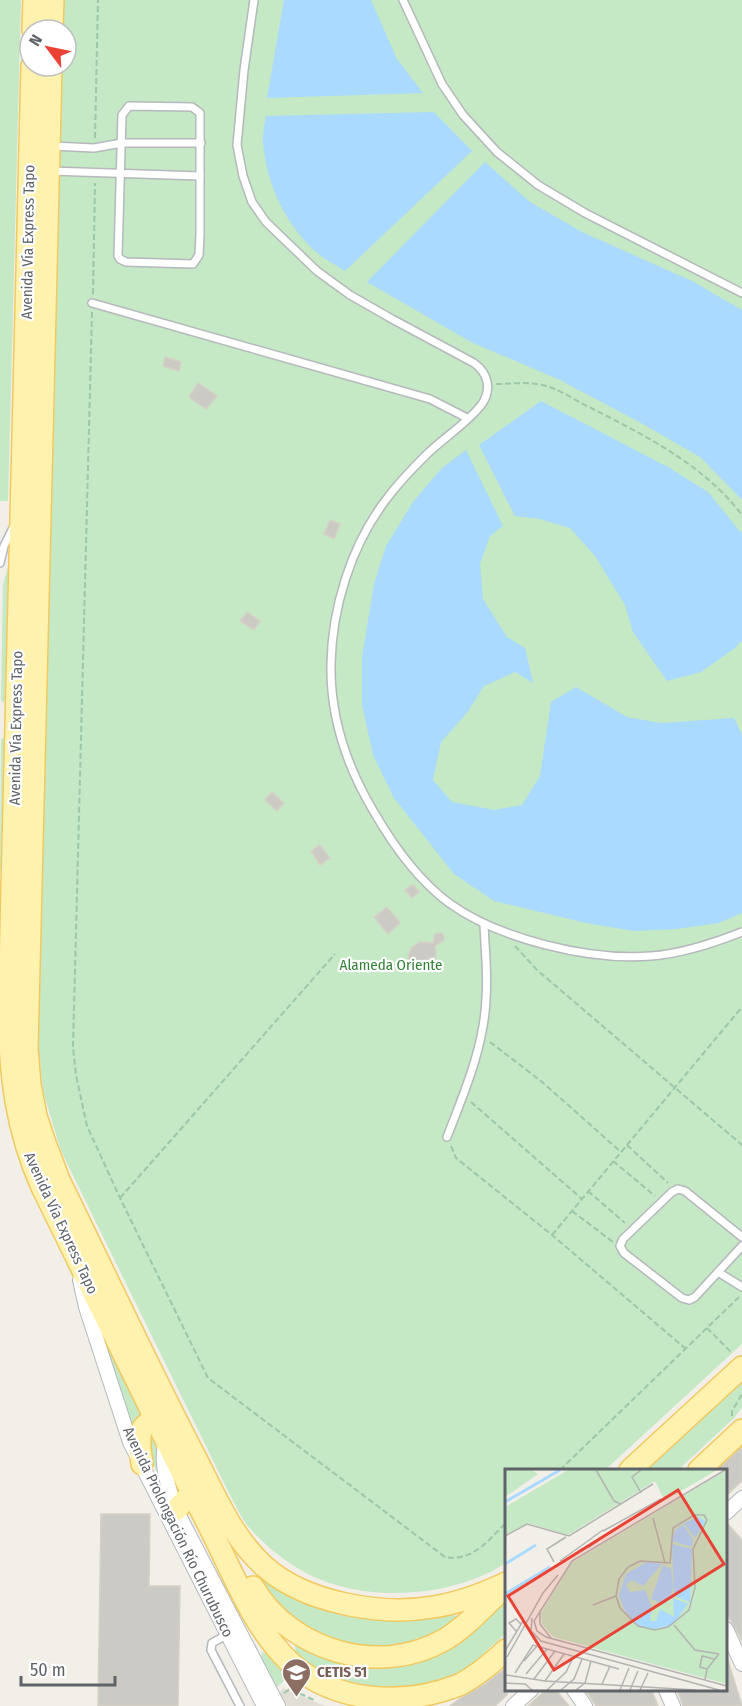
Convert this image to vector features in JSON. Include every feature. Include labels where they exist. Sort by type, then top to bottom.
[{"type":"main road","points":[[33,18],[34,0]]},
{"type":"main road","points":[[52,18],[53,0]]},
{"type":"main road","name":"Avenida Vía Express Tapo","points":[[32,78],[8,908],[10,1052],[15,1105],[34,1169],[72,1249],[174,1436],[234,1532]]},
{"type":"main road","name":"Avenida Vía Express Tapo","points":[[51,78],[27,1047],[30,1085],[45,1143],[59,1180],[163,1414]]},
{"type":"main road","points":[[631,1469],[739,1362]]},
{"type":"main road","points":[[142,1464],[139,1434],[146,1423],[163,1414]]},
{"type":"main road","points":[[700,1469],[740,1426]]},
{"type":"main road","name":"Avenida Vía Express Tapo","points":[[174,1436],[196,1501],[260,1624],[280,1652],[300,1670],[323,1685],[335,1691],[370,1699],[413,1699],[436,1694],[459,1685],[505,1652]]},
{"type":"main road","points":[[176,1510],[186,1499],[196,1501]]},
{"type":"main road","points":[[234,1532],[248,1550],[278,1577],[310,1593],[344,1603],[380,1608],[432,1607],[477,1596],[505,1585]]},
{"type":"main road","points":[[234,1532],[246,1571],[256,1593],[277,1619],[296,1634],[333,1650],[383,1657],[401,1654],[444,1640],[471,1620],[505,1586]]},
{"type":"main road","points":[[280,1652],[296,1634]]},
{"type":"street","name":"Avenida Prolongación Río Churubusco","points":[[72,1249],[86,1307],[130,1442],[272,1704]]},
{"type":"street","name":"Avenida Prolongación Río Churubusco","points":[[174,1436],[163,1450],[167,1484],[176,1510],[233,1631]]},
{"type":"street","points":[[734,1506],[742,1517]]},
{"type":"street","points":[[727,1631],[742,1664]]},
{"type":"street","points":[[513,1706],[529,1691]]},
{"type":"street","points":[[575,1691],[585,1706]]},
{"type":"street","points":[[667,1691],[673,1706]]},
{"type":"lane","points":[[254,0],[237,145],[243,176],[252,201],[266,222],[318,271],[350,295],[392,320],[474,363],[486,375],[488,385],[482,403],[424,457],[385,501],[361,541],[341,594],[334,626],[331,665],[333,705],[338,729],[360,790],[413,869],[447,902],[484,925],[592,954],[622,957],[664,954],[721,940],[742,932]]},
{"type":"lane","points":[[403,0],[442,84],[464,115],[497,152],[538,185],[585,213],[742,293]]},
{"type":"lane","points":[[132,105],[195,108],[201,117],[200,235],[199,255],[196,262],[189,264],[126,262],[120,259],[117,252],[122,143],[122,115],[125,108],[132,105]]},
{"type":"lane","points":[[49,146],[94,148],[122,143],[201,143]]},
{"type":"lane","points":[[48,171],[200,176]]},
{"type":"lane","points":[[92,303],[430,399],[467,418]]},
{"type":"lane","points":[[0,563],[4,546],[21,510]]},
{"type":"lane","points":[[447,1137],[482,1035],[486,999],[484,925]]},
{"type":"lane","points":[[742,1237],[685,1191],[675,1189],[623,1239],[620,1246],[624,1253],[685,1300],[695,1297],[742,1246]]},
{"type":"lane","points":[[718,1272],[742,1287]]},
{"type":"lane","points":[[233,1631],[212,1643],[211,1650],[240,1706]]},
{"type":"path","points":[[94,148],[98,0]]},
{"type":"path","points":[[95,173],[73,1047],[76,1075],[87,1126],[208,1378],[445,1557],[454,1558],[476,1552],[505,1524]]},
{"type":"path","points":[[488,385],[532,383],[549,386],[633,429],[678,457],[728,497],[742,515]]},
{"type":"path","points":[[504,932],[537,970],[742,1145]]},
{"type":"path","points":[[120,1198],[335,954]]},
{"type":"path","points":[[552,1235],[742,1007]]},
{"type":"path","points":[[482,1035],[541,1081],[621,1152]]},
{"type":"path","points":[[463,1095],[582,1199]]},
{"type":"path","points":[[447,1137],[456,1158],[552,1235],[686,1349]]},
{"type":"path","points":[[627,1145],[675,1189]]},
{"type":"path","points":[[613,1161],[662,1201]]},
{"type":"path","points":[[588,1191],[632,1230]]},
{"type":"path","points":[[572,1211],[607,1239],[620,1246]]},
{"type":"path","points":[[561,1469],[742,1295]]},
{"type":"path","points":[[707,1328],[739,1362]]},
{"type":"path","points":[[740,1426],[732,1416],[732,1411],[742,1394]]},
{"type":"path","points":[[272,1704],[290,1689],[316,1700],[323,1685]]},
{"type":"shaded area","name":"CETIS 51","points":[[283,1688],[326,1706],[287,1706],[280,1693]]},
{"type":"green space","points":[[0,0],[21,0],[21,18],[18,18],[19,78],[8,501],[0,501]]},
{"type":"green space","name":"Alameda Oriente","points":[[63,0],[742,0],[742,1344],[606,1469],[505,1469],[505,1563],[487,1574],[434,1590],[391,1593],[348,1588],[308,1574],[283,1559],[268,1546],[253,1532],[241,1515],[61,1151],[43,1091],[39,1052],[62,78],[78,78],[78,18],[62,18]]},
{"type":"green space","points":[[10,561],[9,690],[3,703],[1,700],[3,584]]},
{"type":"green space","points":[[1,738],[4,739],[10,764],[2,875],[0,867]]},
{"type":"green space","points":[[108,1344],[146,1409],[133,1429],[106,1349]]},
{"type":"green space","points":[[742,1376],[742,1407],[734,1418],[679,1469],[642,1469]]},
{"type":"green space","points":[[151,1429],[158,1436],[162,1488],[148,1447]]},
{"type":"green space","points":[[260,1576],[314,1604],[346,1615],[376,1619],[457,1616],[439,1632],[414,1642],[364,1647],[329,1641],[306,1632],[255,1580]]},
{"type":"green space","points":[[505,1597],[505,1634],[464,1671],[445,1682],[391,1690],[334,1678],[322,1673],[296,1654],[295,1646],[298,1643],[395,1663]]},
{"type":"green space","points":[[262,1652],[288,1678],[277,1687],[261,1657]]},
{"type":"water","points":[[284,0],[371,0],[397,59],[423,93],[267,98]]},
{"type":"water","points":[[434,112],[472,151],[345,271],[321,256],[298,233],[274,191],[263,143],[266,116]]},
{"type":"water","points":[[485,162],[530,202],[582,232],[692,281],[742,310],[742,500],[700,457],[560,380],[471,342],[367,282]]},
{"type":"water","points":[[541,401],[668,467],[708,492],[742,534],[742,640],[735,648],[701,672],[667,681],[633,632],[625,605],[595,556],[570,528],[540,519],[515,516],[479,445]]},
{"type":"water","points":[[466,450],[503,526],[490,536],[480,564],[483,599],[507,637],[525,648],[533,683],[515,672],[484,686],[467,713],[441,742],[433,780],[452,802],[494,810],[522,805],[540,776],[551,702],[576,687],[627,717],[661,723],[734,718],[742,735],[742,913],[719,923],[676,929],[634,931],[586,923],[494,901],[454,874],[394,798],[373,755],[362,705],[362,657],[374,584],[386,546],[413,502],[441,469]]},
{"type":"building","points":[[165,357],[181,362],[179,371],[163,366]]},
{"type":"building","points":[[198,383],[217,396],[206,409],[189,397]]},
{"type":"building","points":[[330,520],[340,524],[334,539],[324,534]]},
{"type":"building","points":[[247,612],[260,621],[254,630],[240,621]]},
{"type":"building","points":[[272,792],[284,803],[277,811],[265,800]]},
{"type":"building","points":[[320,845],[330,858],[320,865],[311,851]]},
{"type":"building","points":[[413,884],[419,892],[412,898],[405,890]]},
{"type":"building","points":[[387,907],[400,923],[388,934],[374,917]]},
{"type":"building","points":[[441,933],[444,940],[435,946],[436,957],[433,966],[424,970],[415,968],[408,956],[412,947],[420,942],[433,943],[435,934]]},
{"type":"building","points":[[742,1447],[742,1481],[727,1495],[727,1469],[718,1469]]},
{"type":"building","points":[[101,1514],[150,1514],[149,1586],[180,1586],[178,1706],[98,1706]]},
{"type":"building","points":[[727,1523],[742,1540],[742,1641],[727,1614]]},
{"type":"building","points":[[727,1660],[742,1706],[683,1706],[678,1691],[727,1691]]},
{"type":"building","points":[[505,1669],[507,1695],[495,1706],[450,1706],[459,1699],[485,1684]]},
{"type":"building","points":[[545,1691],[557,1691],[569,1706],[528,1706]]},
{"type":"building","points":[[586,1691],[652,1691],[658,1706],[596,1706]]},
{"type":"place","name":"CETIS 51","points":[[296,1698]]}]
